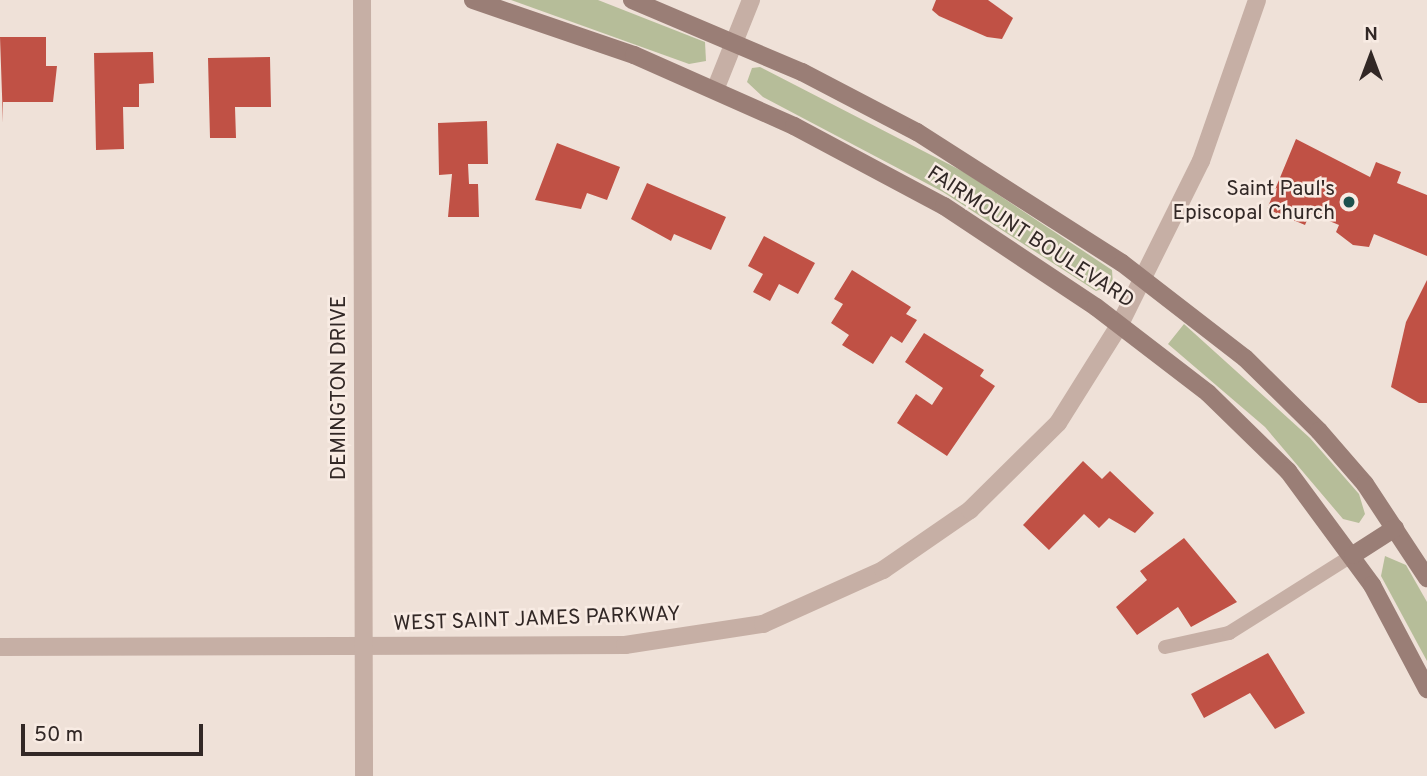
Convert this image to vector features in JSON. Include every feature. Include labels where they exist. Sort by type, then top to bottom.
[{"type":"main road","name":"FAIRMOUNT BOULEVARD","points":[[473,0],[715,90],[915,190],[1120,324],[1264,445],[1353,555],[1427,689]]},
{"type":"main road","name":"FAIRMOUNT BOULEVARD","points":[[632,0],[734,42],[958,156],[1143,279],[1272,382],[1395,528],[1427,578]]},
{"type":"main road","points":[[1353,555],[1395,528]]},
{"type":"street","name":"DEMINGTON DRIVE","points":[[362,0],[364,776]]},
{"type":"street","points":[[715,90],[751,0]]},
{"type":"street","name":"WEST SAINT JAMES PARKWAY","points":[[0,647],[364,648],[625,645],[763,624],[883,570],[970,510],[1058,423],[1120,324],[1201,161],[1257,0]]},
{"type":"lane","points":[[1165,647],[1229,633],[1353,555]]},
{"type":"green space","points":[[511,0],[598,0],[705,42],[706,61],[689,64]]},
{"type":"green space","points":[[760,67],[964,172],[1112,270],[1113,285],[1096,291],[943,192],[763,97],[747,82],[752,68]]},
{"type":"green space","points":[[1184,324],[1310,438],[1359,494],[1365,514],[1359,523],[1343,519],[1265,427],[1168,344]]},
{"type":"green space","points":[[1385,556],[1406,565],[1427,602],[1427,661],[1381,576]]},
{"type":"building","points":[[936,0],[988,0],[1013,18],[1002,39],[987,37],[939,16],[932,10]]},
{"type":"building","points":[[0,37],[46,37],[46,66],[57,66],[53,102],[3,102],[3,123]]},
{"type":"building","points":[[153,52],[154,83],[139,84],[139,107],[123,107],[124,149],[96,150],[94,53]]},
{"type":"building","points":[[270,57],[271,107],[235,107],[236,138],[210,138],[208,58]]},
{"type":"building","points":[[487,121],[488,164],[468,164],[469,184],[478,184],[479,217],[448,217],[452,174],[439,175],[438,123]]},
{"type":"building","name":"Saint Paul's Episcopal Church","points":[[1296,139],[1370,177],[1376,162],[1401,172],[1397,183],[1427,195],[1427,256],[1374,234],[1369,247],[1353,245],[1336,232],[1339,225],[1310,213],[1305,225],[1267,209]]},
{"type":"building","points":[[557,143],[620,167],[607,200],[587,193],[581,209],[535,200]]},
{"type":"building","points":[[647,183],[726,217],[711,250],[674,234],[671,241],[631,219]]},
{"type":"building","points":[[764,236],[815,263],[798,294],[779,284],[770,301],[753,292],[763,274],[748,266]]},
{"type":"building","points":[[852,270],[911,307],[906,314],[917,320],[902,343],[891,336],[873,364],[842,345],[849,335],[831,323],[843,304],[834,299]]},
{"type":"building","points":[[1427,280],[1427,403],[1419,403],[1391,387],[1406,322]]},
{"type":"building","points":[[924,333],[984,370],[980,376],[995,386],[947,456],[897,423],[916,394],[932,405],[943,388],[905,362]]},
{"type":"building","points":[[1083,461],[1102,479],[1110,471],[1154,513],[1135,533],[1109,518],[1099,528],[1084,514],[1049,550],[1023,525]]},
{"type":"building","points":[[1184,538],[1237,602],[1191,627],[1178,607],[1137,635],[1116,607],[1147,580],[1140,571]]},
{"type":"building","points":[[1268,653],[1305,713],[1275,729],[1250,693],[1204,718],[1191,694]]},
{"type":"place","name":"Saint Paul's Episcopal Church","points":[[1349,202]]}]
